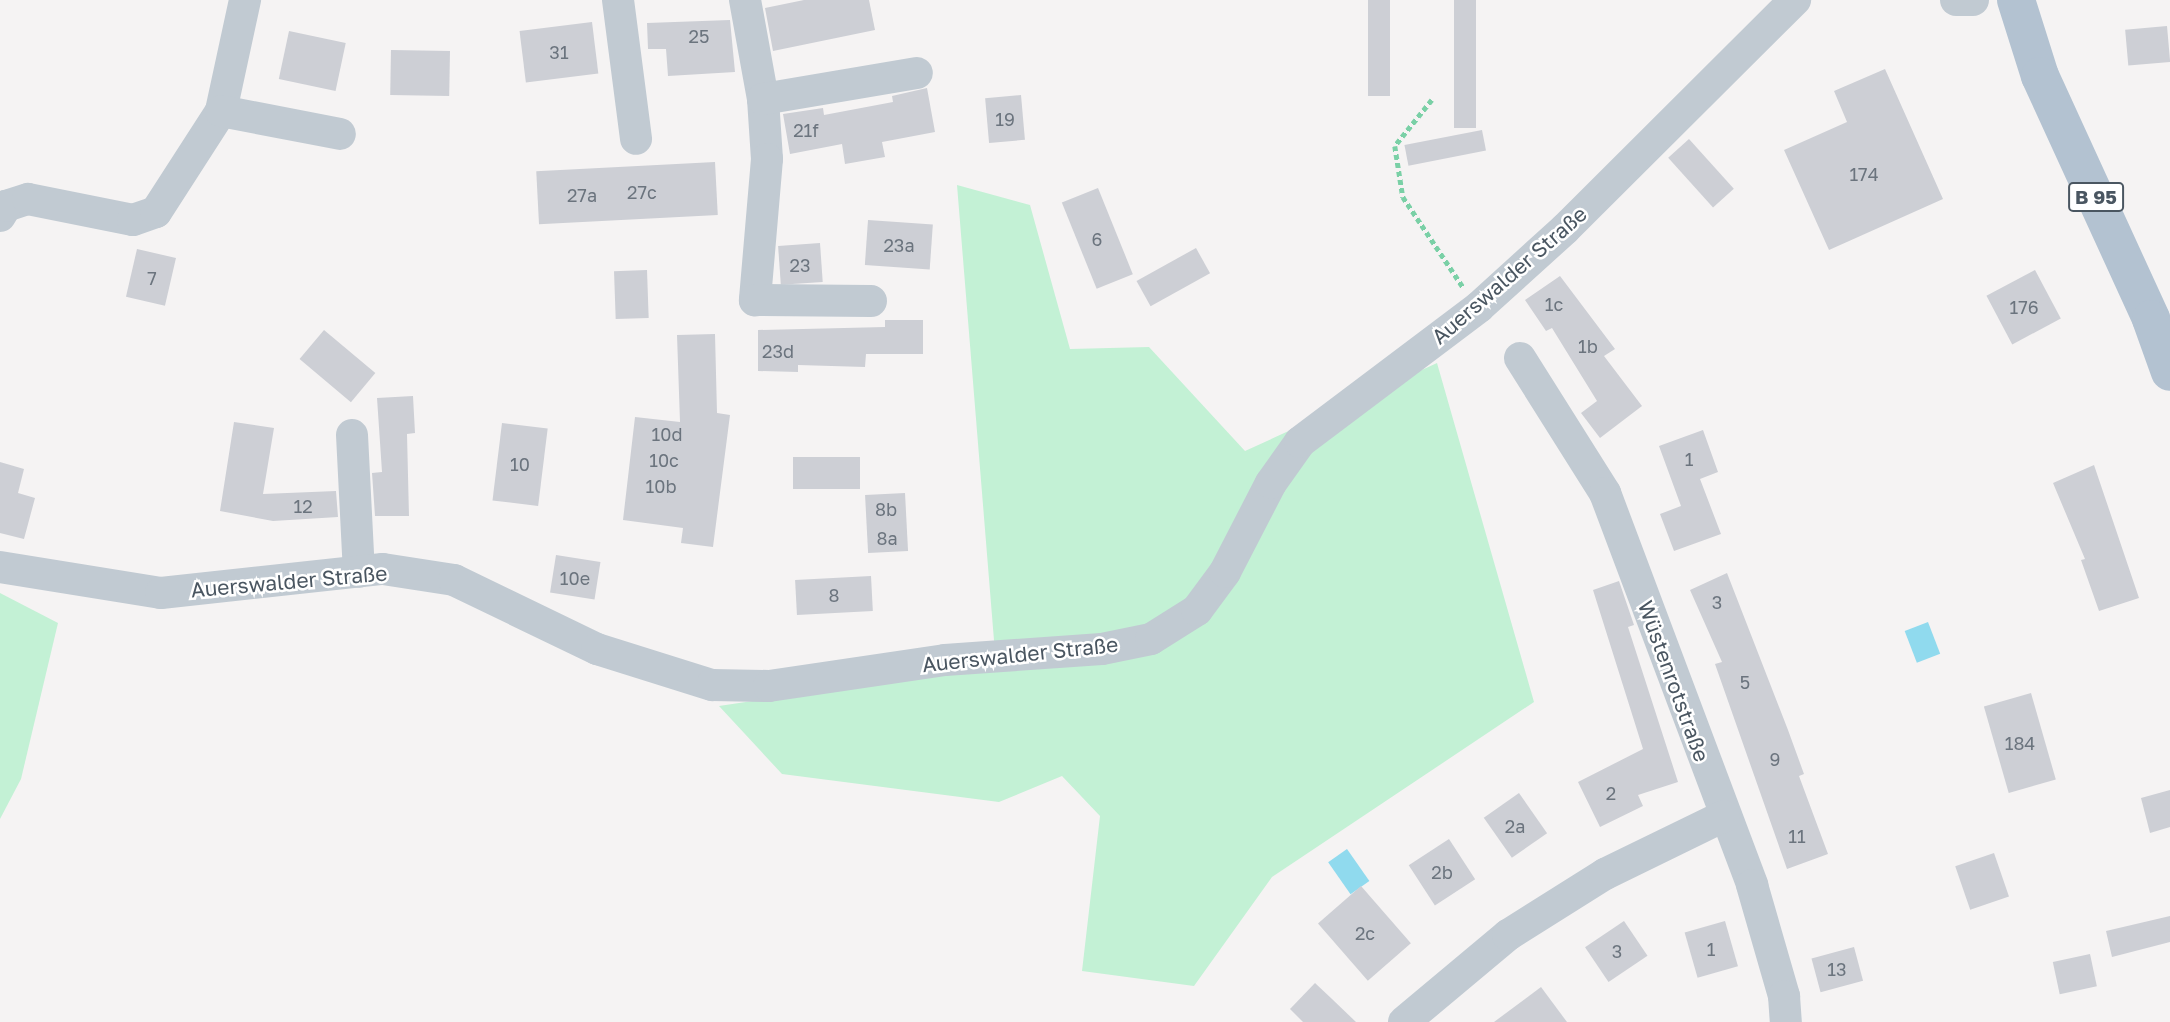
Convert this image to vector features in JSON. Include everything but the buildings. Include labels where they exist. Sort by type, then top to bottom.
[{"type":"main road","name":"B 95","points":[[2016,0],[2040,76],[2146,307],[2170,372]]},
{"type":"street","points":[[0,216],[6,206],[28,199],[133,220],[156,212],[221,111],[245,0]]},
{"type":"street","points":[[618,0],[636,139]]},
{"type":"street","points":[[745,0],[763,99],[767,159],[755,300],[871,301]]},
{"type":"street","name":"Auerswalder Straße","points":[[0,567],[161,593],[383,569],[454,580],[597,649],[712,685],[769,686],[945,660],[1102,649],[1151,639],[1197,610],[1225,572],[1271,483],[1300,442],[1479,307],[1565,229],[1795,0]]},
{"type":"street","points":[[1956,0],[1973,0]]},
{"type":"street","points":[[763,99],[917,73]]},
{"type":"street","points":[[221,111],[340,134]]},
{"type":"street","name":"Wüstenrotstraße","points":[[1520,358],[1605,493],[1752,885],[1784,996],[1786,1022]]},
{"type":"street","points":[[352,435],[359,572]]},
{"type":"street","points":[[1404,1022],[1508,936],[1605,874],[1724,816]]},
{"type":"path","points":[[1432,100],[1395,146],[1403,197],[1479,307]]},
{"type":"green space","points":[[957,185],[1030,205],[1070,349],[1149,347],[1245,451],[1437,363],[1534,702],[1272,877],[1194,986],[1082,971],[1100,816],[1062,776],[999,802],[782,774],[719,706],[996,665]]},
{"type":"green space","points":[[0,593],[58,623],[21,779],[0,819]]},
{"type":"water","points":[[1928,622],[1940,654],[1917,663],[1905,631]]},
{"type":"water","points":[[1347,849],[1369,881],[1351,894],[1328,862]]}]
